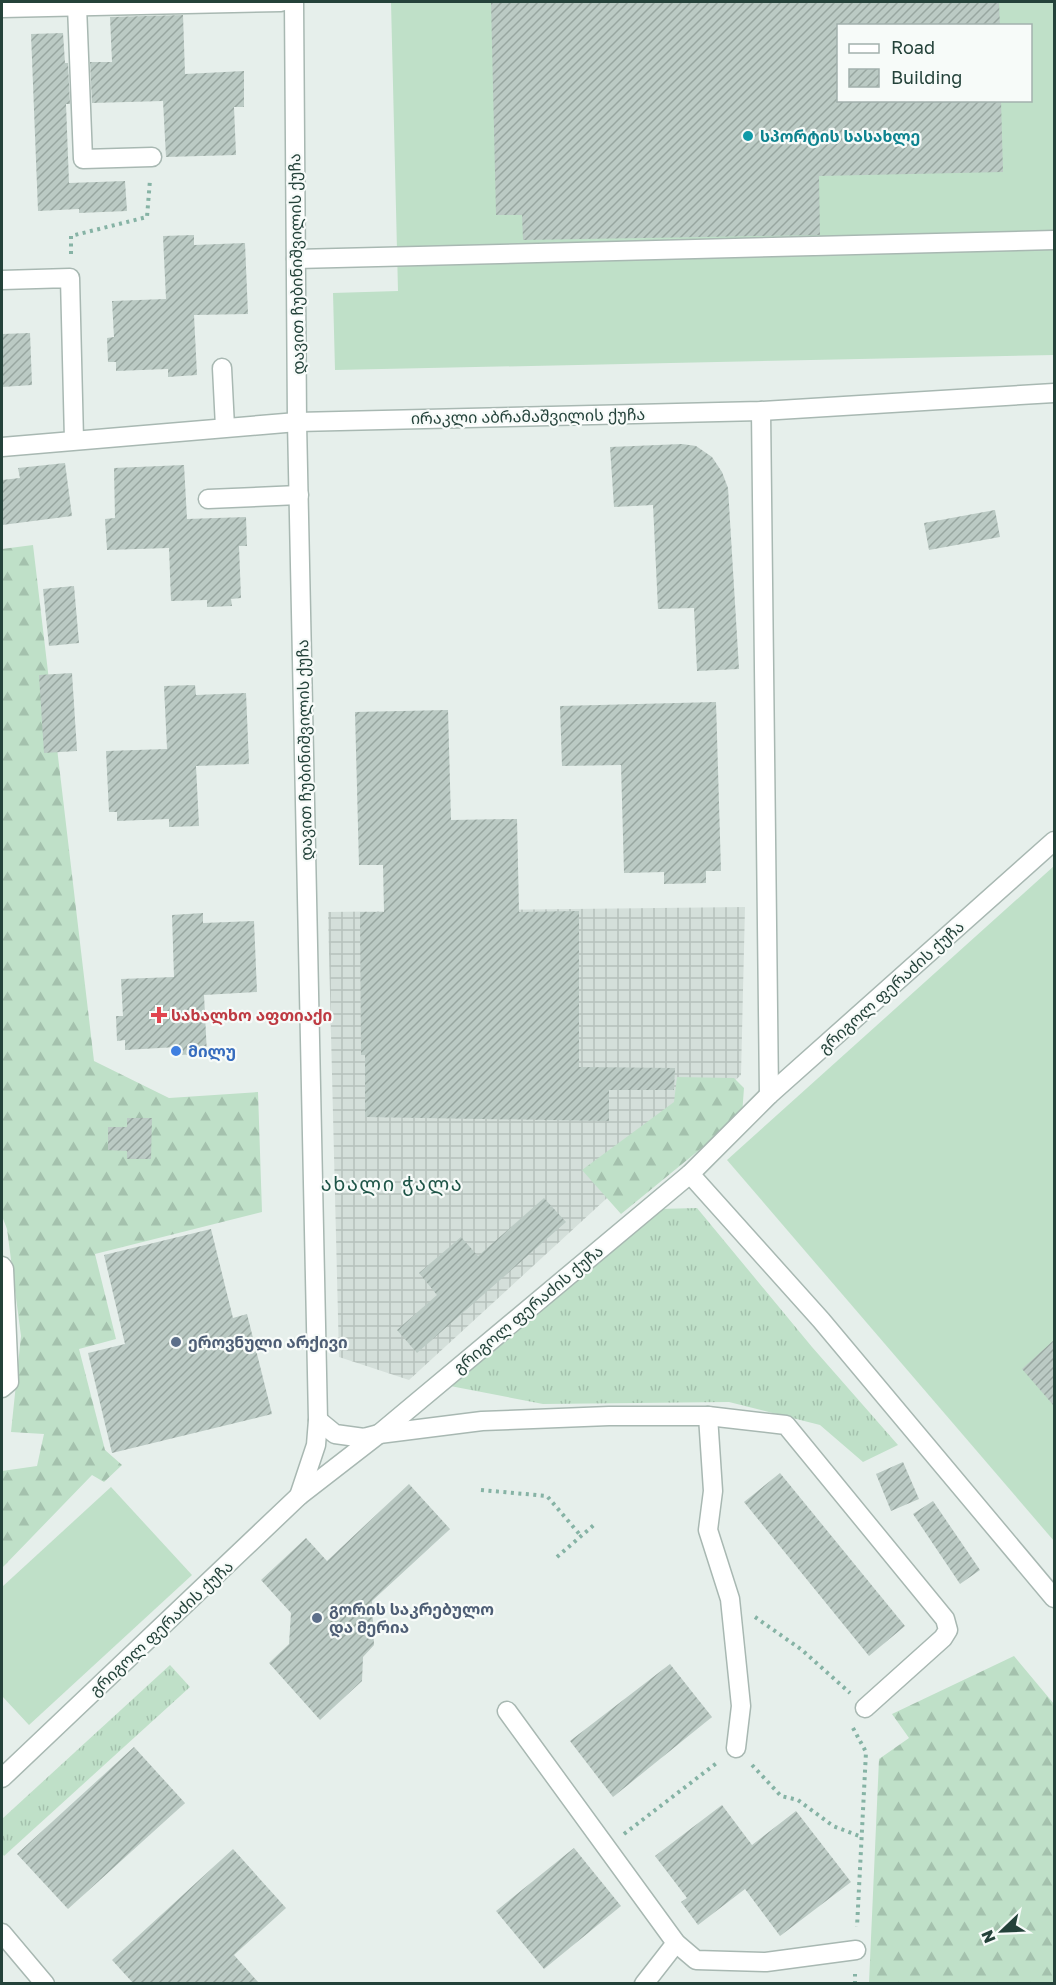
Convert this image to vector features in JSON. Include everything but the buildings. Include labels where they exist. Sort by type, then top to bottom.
[{"type":"street","points":[[2,8],[281,2]]},
{"type":"street","name":"დავით ჩუბინიშვილის ქუჩა","points":[[294,2],[297,422],[318,1420],[316,1444],[299,1496]]},
{"type":"street","points":[[77,6],[83,159],[152,157]]},
{"type":"street","points":[[296,259],[1054,240]]},
{"type":"street","points":[[2,280],[70,278],[74,440]]},
{"type":"street","points":[[222,368],[225,427]]},
{"type":"street","name":"ირაკლი აბრამაშვილის ქუჩა","points":[[2,447],[297,422],[760,411],[1054,393]]},
{"type":"street","points":[[760,411],[769,1095]]},
{"type":"street","points":[[208,499],[299,495]]},
{"type":"street","name":"გრიგოლ ფერაძის ქუჩა","points":[[2,1778],[299,1496],[379,1434],[690,1174],[769,1095],[1054,841]]},
{"type":"street","points":[[690,1174],[821,1320],[1054,1598]]},
{"type":"street","points":[[2,1266],[4,1269],[9,1382],[2,1388]]},
{"type":"street","points":[[318,1420],[335,1434],[364,1438],[379,1434],[482,1421],[609,1416],[708,1416],[786,1425],[945,1619],[948,1630],[943,1638],[865,1708]]},
{"type":"street","points":[[708,1416],[713,1491],[708,1530],[730,1599],[741,1706],[736,1748]]},
{"type":"street","points":[[507,1711],[676,1943],[696,1960],[766,1962],[856,1950]]},
{"type":"street","points":[[2,1933],[45,1983]]},
{"type":"street","points":[[644,1983],[676,1943]]},
{"type":"path","points":[[70,278],[71,236],[147,217],[152,157]]},
{"type":"path","points":[[482,1490],[547,1496],[581,1536]]},
{"type":"path","points":[[557,1557],[595,1524]]},
{"type":"path","points":[[730,1599],[802,1650],[865,1708],[852,1727],[866,1752],[856,1950]]},
{"type":"path","points":[[606,1847],[736,1748],[781,1796],[798,1800],[833,1826],[862,1836]]},
{"type":"shaded area","points":[[745,907],[741,1075],[409,1380],[339,1357],[328,912]]},
{"type":"green space","points":[[391,2],[1054,2],[1054,355],[335,370],[333,293],[398,291]]},
{"type":"green space","points":[[33,545],[94,1061],[169,1098],[258,1092],[262,1212],[95,1254],[116,1339],[79,1349],[105,1450],[122,1465],[104,1482],[92,1475],[2,1568],[2,1471],[37,1466],[44,1434],[11,1432],[21,1336],[7,1229],[2,1216],[2,549]]},
{"type":"green space","points":[[1054,866],[1054,1541],[727,1160]]},
{"type":"green space","points":[[677,1077],[734,1078],[744,1088],[742,1115],[621,1214],[582,1170],[674,1102]]},
{"type":"green space","points":[[697,1208],[812,1347],[898,1445],[863,1462],[820,1425],[729,1402],[543,1404],[445,1385],[659,1209]]},
{"type":"green space","points":[[111,1487],[192,1575],[29,1725],[2,1696],[2,1587]]},
{"type":"green space","points":[[1014,1656],[1054,1704],[1054,1983],[869,1983],[879,1759],[909,1738],[892,1714]]},
{"type":"green space","points":[[170,1665],[190,1687],[4,1856],[2,1853],[2,1819]]},
{"type":"place","name":"სპორტის სასახლე","points":[[748,136]]},
{"type":"place","name":"სახალხო აფთიაქი","points":[[159,1015]]},
{"type":"place","name":"მილუ","points":[[176,1051]]},
{"type":"place","name":"ეროვნული არქივი","points":[[176,1342]]},
{"type":"place","name":"გორის საკრებულო და მერია","points":[[317,1618]]},
{"type":"district","name":"ახალი ჭალა","points":[[392,1184]]}]
